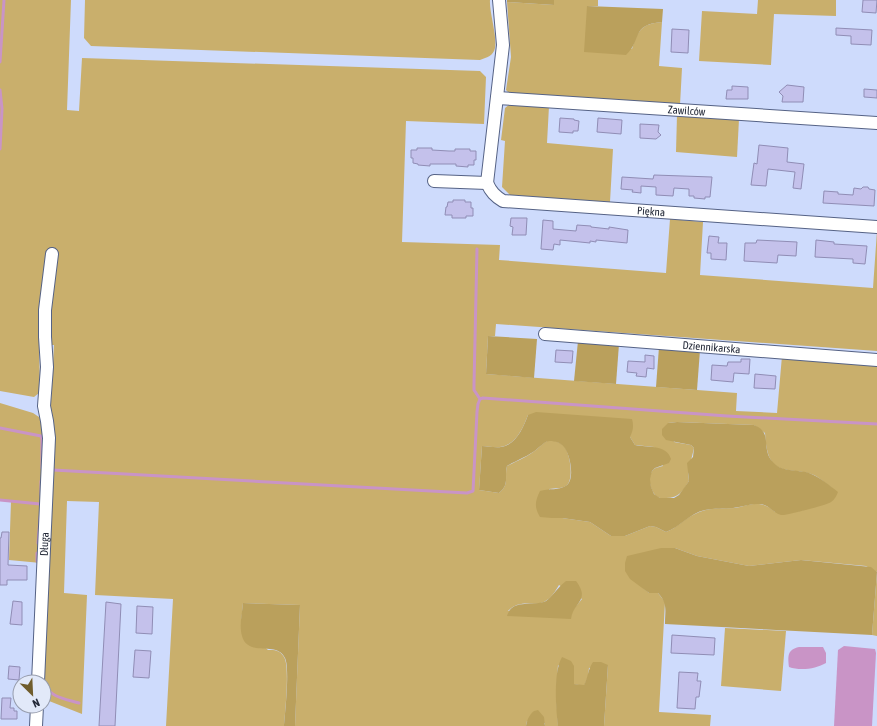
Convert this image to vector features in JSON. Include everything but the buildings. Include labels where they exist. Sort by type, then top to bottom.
[{"type":"street","points":[[434,181],[487,183],[503,45],[499,0]]},
{"type":"street","name":"Zawilców","points":[[497,98],[877,123]]},
{"type":"street","name":"Piękna","points":[[487,183],[490,190],[503,201],[877,227]]},
{"type":"street","name":"Długa","points":[[38,674],[48,438],[44,406],[47,367],[44,337],[45,310],[52,254]]},
{"type":"street","name":"Dziennikarska","points":[[545,334],[877,360]]},
{"type":"street","points":[[36,726],[37,714]]},
{"type":"shaded area","points":[[0,0],[71,0],[67,110],[79,111],[82,58],[480,71],[486,77],[484,124],[406,121],[402,242],[500,245],[499,260],[666,273],[670,219],[703,222],[700,275],[873,288],[877,231],[877,351],[496,324],[495,336],[488,336],[486,374],[737,393],[736,411],[777,413],[782,356],[877,363],[877,572],[866,566],[801,560],[749,566],[697,556],[675,548],[642,587],[649,593],[658,593],[665,602],[659,712],[711,715],[710,726],[604,726],[608,665],[589,668],[588,677],[584,686],[574,684],[573,678],[558,665],[556,694],[558,726],[545,726],[545,723],[527,721],[526,726],[295,726],[300,605],[243,603],[241,624],[268,650],[275,650],[281,653],[286,662],[287,690],[284,726],[166,726],[173,599],[95,595],[99,502],[67,501],[64,593],[87,595],[82,714],[52,702],[52,674],[45,674],[51,401],[54,345],[39,345],[40,389],[39,393],[34,397],[0,391]],"holes":[[[528,415],[630,437],[635,445],[654,447],[663,466],[654,469],[650,476],[650,485],[654,493],[660,498],[674,497],[683,491],[689,481],[688,473],[694,448],[691,445],[674,442],[668,423],[677,422],[754,425],[765,433],[768,454],[774,464],[786,470],[805,472],[814,475],[832,488],[813,505],[801,511],[775,512],[762,504],[735,508],[710,509],[691,516],[666,532],[650,526],[625,536],[611,536],[590,522],[552,518],[549,489],[561,488],[567,485],[571,471],[568,454],[564,446],[550,440],[546,441],[530,454],[507,466],[506,483],[499,493],[479,490],[482,446],[506,446],[518,435]],[[559,585],[582,599],[572,611],[508,611],[518,605],[538,604],[547,600],[551,597]]]},
{"type":"shaded area","points":[[85,0],[490,0],[495,34],[495,46],[491,55],[480,60],[91,46],[84,38]]},
{"type":"shaded area","points":[[507,0],[554,0],[554,5],[507,2]]},
{"type":"shaded area","points":[[554,0],[598,0],[598,6],[587,6],[632,49],[636,37],[641,29],[649,24],[662,22],[659,66],[682,68],[680,105],[511,95],[506,90],[511,57],[507,2],[554,5]]},
{"type":"shaded area","points":[[758,0],[836,0],[836,16],[774,14],[771,65],[699,61],[702,11],[757,14]]},
{"type":"shaded area","points":[[587,6],[663,9],[662,22],[645,26],[638,34],[634,44],[626,55],[584,52]]},
{"type":"shaded area","points":[[510,104],[549,106],[547,143],[613,149],[610,202],[510,195],[502,187],[505,141],[501,140],[505,108]]},
{"type":"shaded area","points":[[677,115],[739,119],[737,157],[676,152]]},
{"type":"shaded area","points":[[488,336],[537,339],[534,378],[486,374]]},
{"type":"shaded area","points":[[578,341],[619,344],[616,384],[574,381]]},
{"type":"shaded area","points":[[659,347],[700,350],[697,390],[656,387]]},
{"type":"shaded area","points":[[0,403],[33,413],[39,417],[44,426],[41,563],[9,560],[11,501],[0,500]]},
{"type":"shaded area","points":[[536,412],[632,419],[633,428],[630,437],[635,445],[661,449],[669,454],[671,459],[669,463],[655,468],[652,471],[650,479],[651,487],[654,494],[660,498],[674,498],[679,495],[689,481],[687,463],[693,457],[694,448],[691,445],[666,440],[662,435],[662,429],[668,423],[677,422],[754,425],[760,428],[763,432],[767,451],[772,461],[776,465],[784,469],[809,473],[824,481],[838,492],[831,502],[790,514],[778,514],[761,504],[751,504],[733,508],[708,509],[695,514],[666,532],[650,526],[625,536],[611,536],[590,522],[540,517],[536,504],[540,491],[564,487],[567,485],[571,477],[571,466],[568,455],[564,447],[558,442],[548,441],[530,454],[507,466],[506,483],[499,493],[479,490],[482,446],[499,447],[506,446],[511,443],[518,435],[528,415]]},
{"type":"shaded area","points":[[661,548],[675,548],[697,556],[749,566],[801,560],[871,567],[877,572],[872,635],[665,624],[665,604],[658,593],[649,593],[630,579],[625,571],[627,556]]},
{"type":"shaded area","points":[[877,572],[877,636],[872,635]]},
{"type":"shaded area","points":[[566,581],[576,581],[582,593],[582,597],[572,613],[571,619],[507,616],[513,607],[518,605],[541,603],[546,601]]},
{"type":"shaded area","points":[[243,603],[300,605],[295,726],[284,726],[287,680],[285,658],[276,650],[256,648],[245,643],[241,628]]},
{"type":"shaded area","points":[[725,628],[786,631],[781,691],[721,686]]},
{"type":"shaded area","points":[[844,646],[875,649],[872,726],[834,726],[838,650]]},
{"type":"shaded area","points":[[799,647],[823,647],[826,653],[826,663],[818,667],[808,669],[789,667],[788,660],[790,652]]},
{"type":"shaded area","points":[[562,657],[571,661],[574,666],[574,684],[584,685],[593,662],[601,662],[608,665],[604,726],[558,726],[556,681],[559,664]]},
{"type":"shaded area","points":[[538,710],[544,717],[545,726],[526,726],[531,714]]},
{"type":"waterway","points":[[0,62],[4,0]]},
{"type":"waterway","points":[[0,90],[2,109],[0,149]]},
{"type":"waterway","points":[[477,249],[474,390],[480,399]]},
{"type":"waterway","points":[[480,399],[483,398],[727,416],[877,424]]},
{"type":"waterway","points":[[53,470],[467,493],[473,491],[477,412],[480,399]]},
{"type":"waterway","points":[[0,428],[41,436],[42,468]]},
{"type":"waterway","points":[[41,481],[41,495]]},
{"type":"waterway","points":[[0,500],[40,504]]},
{"type":"waterway","points":[[38,543],[40,517]]},
{"type":"waterway","points":[[37,553],[37,561]]},
{"type":"waterway","points":[[52,694],[64,699],[79,703]]}]
